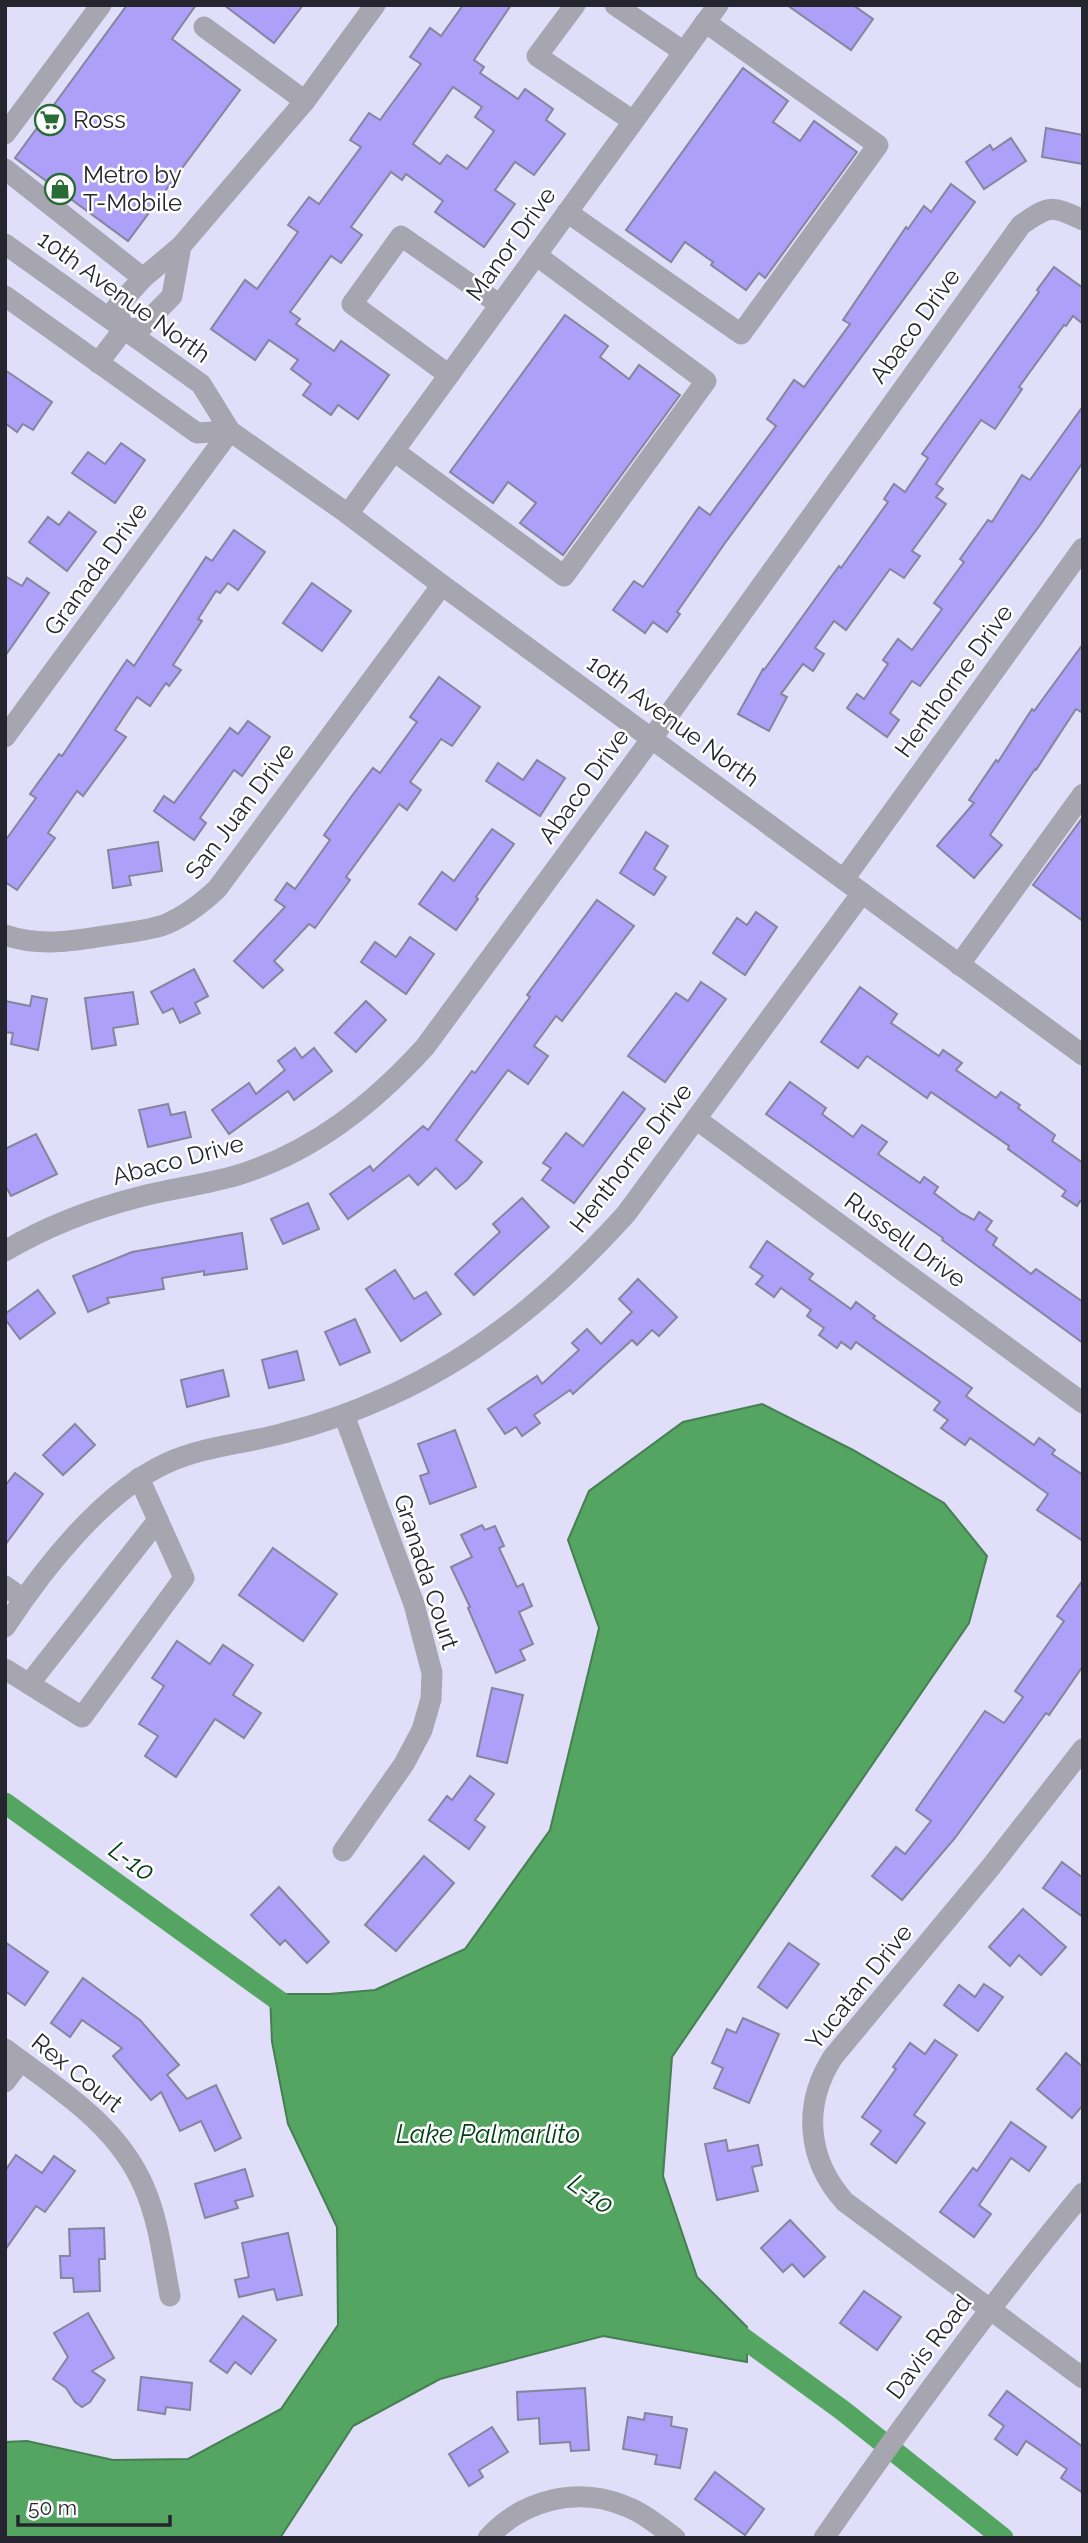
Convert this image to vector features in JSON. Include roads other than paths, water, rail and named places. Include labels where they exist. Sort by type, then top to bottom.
[{"type":"street","points":[[5,134],[101,5]]},
{"type":"street","points":[[124,329],[116,308],[143,278],[181,246],[305,101],[375,5]]},
{"type":"street","points":[[575,5],[537,56],[633,121]]},
{"type":"street","points":[[615,5],[684,52]]},
{"type":"street","points":[[567,212],[741,334],[878,145],[712,14]]},
{"type":"street","name":"Manor Drive","points":[[348,514],[712,14]]},
{"type":"street","points":[[204,27],[305,101]]},
{"type":"street","points":[[5,169],[143,278]]},
{"type":"street","name":"Abaco Drive","points":[[5,1251],[45,1230],[89,1212],[141,1196],[240,1175],[285,1156],[355,1115],[392,1083],[425,1046],[652,738],[1021,225],[1037,213],[1056,208],[1083,220]]},
{"type":"street","points":[[449,375],[352,304],[401,236],[500,305]]},
{"type":"street","name":"10th Avenue North","points":[[5,244],[201,384],[230,431],[348,514],[1083,1055]]},
{"type":"street","points":[[98,363],[124,329],[141,328],[172,296],[181,246]]},
{"type":"street","points":[[394,451],[564,576],[643,468],[706,381],[536,255]]},
{"type":"street","points":[[5,296],[197,433],[230,431]]},
{"type":"street","name":"Granada Drive","points":[[5,737],[230,431]]},
{"type":"street","name":"Henthorne Drive","points":[[844,879],[1083,548]]},
{"type":"street","name":"San Juan Drive","points":[[5,935],[26,941],[58,943],[150,929],[179,918],[205,900],[217,889],[442,585]]},
{"type":"street","points":[[960,965],[1083,794]]},
{"type":"street","name":"Henthorne Drive","points":[[5,1627],[23,1599],[89,1521],[112,1498],[139,1478],[167,1463],[198,1452],[284,1434],[344,1415],[389,1396],[445,1367],[493,1337],[537,1303],[584,1261],[626,1214],[862,893]]},
{"type":"street","name":"Russell Drive","points":[[696,1119],[1083,1403]]},
{"type":"street","name":"Granada Court","points":[[343,1851],[404,1764],[422,1730],[430,1699],[432,1674],[414,1604],[344,1415]]},
{"type":"street","points":[[5,1669],[82,1717],[184,1578],[139,1478]]},
{"type":"street","points":[[29,1684],[158,1520]]},
{"type":"street","points":[[5,1586],[23,1599]]},
{"type":"street","name":"Yucatan Drive","points":[[1083,1749],[990,1868],[833,2057],[819,2082],[813,2110],[813,2139],[824,2173],[836,2191],[857,2212],[1083,2378]]},
{"type":"street","points":[[5,2082],[13,2055]]},
{"type":"street","name":"Rex Court","points":[[13,2055],[90,2112],[112,2134],[130,2160],[145,2188],[154,2217],[170,2296]]},
{"type":"street","name":"Davis Road","points":[[824,2538],[898,2432],[990,2309],[1083,2193]]},
{"type":"street","points":[[488,2538],[507,2520],[533,2505],[563,2497],[595,2497],[625,2505],[675,2538]]},
{"type":"water","name":"Lake Palmarlito","points":[[762,1404],[853,1450],[944,1503],[987,1556],[969,1623],[672,2057],[663,2176],[697,2277],[747,2327],[747,2362],[603,2336],[440,2379],[353,2426],[280,2538],[5,2538],[5,2442],[27,2441],[113,2460],[188,2459],[281,2409],[338,2325],[337,2227],[288,2124],[272,2042],[270,1994],[329,1994],[375,1990],[465,1949],[550,1830],[599,1628],[568,1540],[589,1491],[683,1422]]},
{"type":"waterway","name":"L-10","points":[[5,1803],[293,2011]]},
{"type":"waterway","name":"L-10","points":[[724,2324],[842,2410],[1003,2538]]},
{"type":"place","name":"Ross","points":[[50,120]]},
{"type":"place","name":"Metro by T-Mobile","points":[[60,189]]}]
